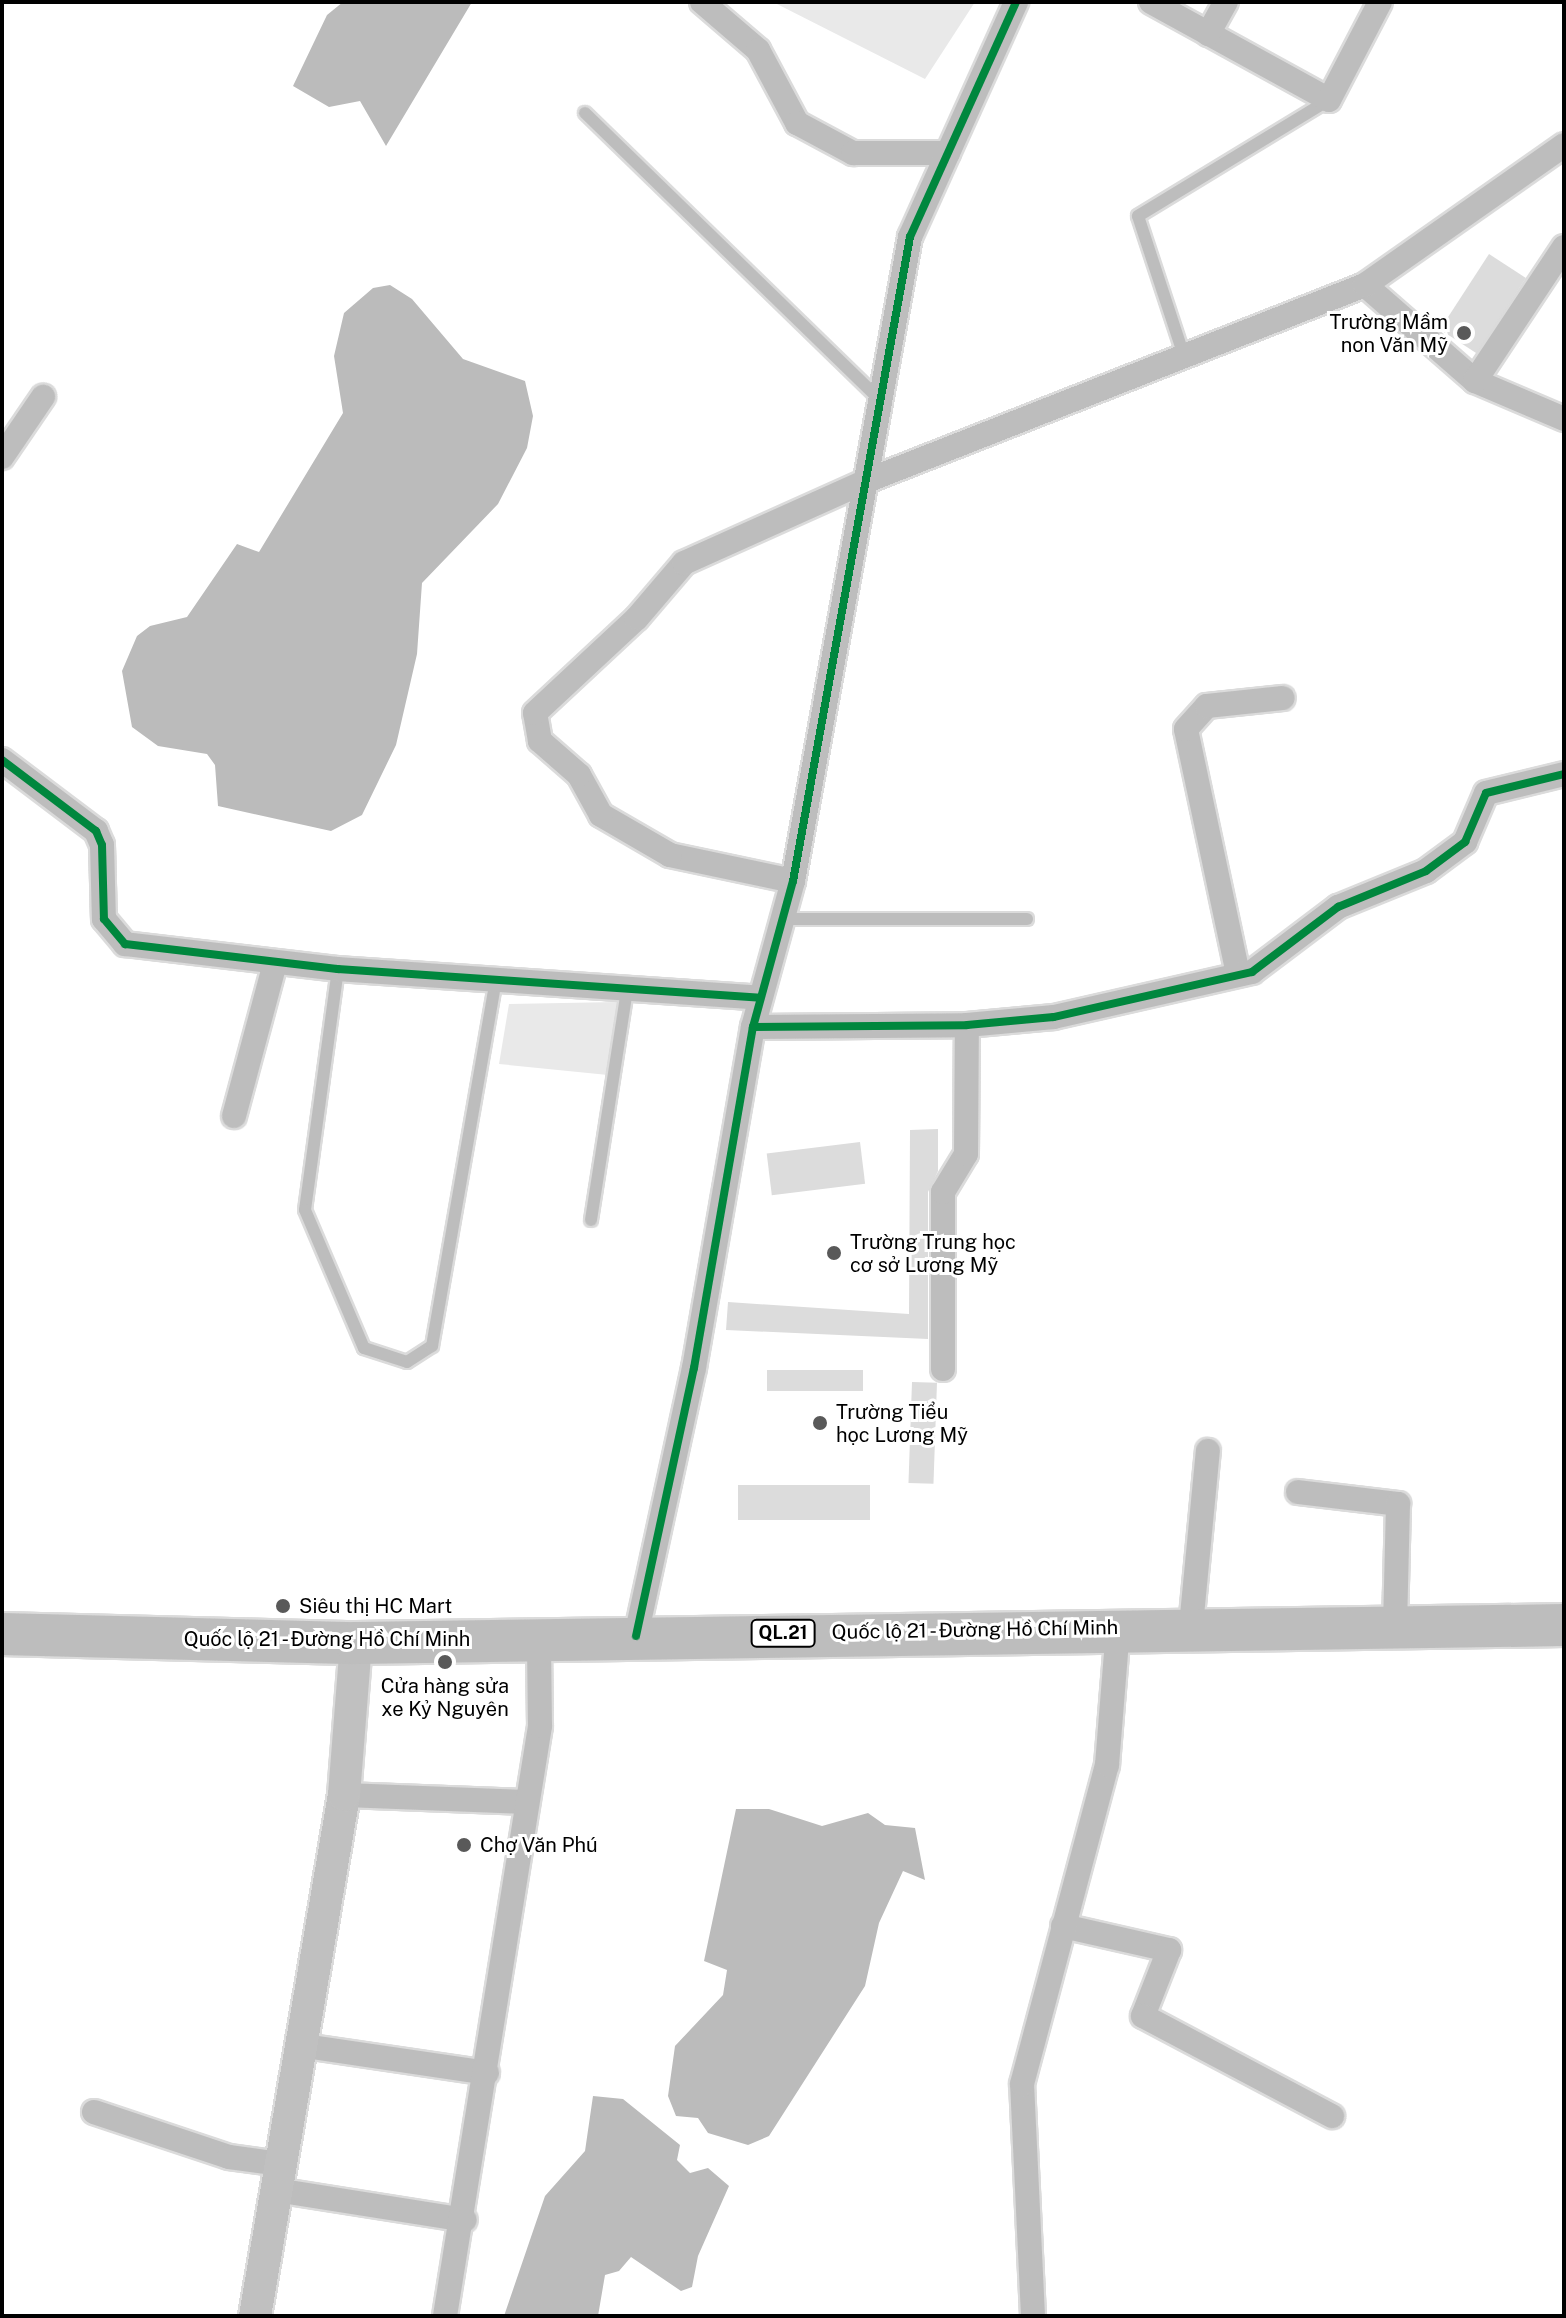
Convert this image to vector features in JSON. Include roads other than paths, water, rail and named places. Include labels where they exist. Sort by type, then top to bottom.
[{"type":"highway","name":"Quốc lộ 21 - Đường Hồ Chí Minh","points":[[2,1634],[356,1643],[1191,1626],[1395,1623],[1564,1625]]},
{"type":"street","points":[[702,2],[758,50],[797,123],[853,153],[948,153]]},
{"type":"street","points":[[636,1636],[694,1368],[753,1027],[780,919],[793,881],[869,480],[910,237],[1016,2]]},
{"type":"street","points":[[1151,2],[1329,100],[1380,2]]},
{"type":"street","points":[[1208,34],[1226,2]]},
{"type":"street","points":[[793,881],[670,855],[601,815],[579,775],[540,741],[535,713],[637,618],[684,563],[869,480],[1365,285],[1564,145]]},
{"type":"street","points":[[1475,381],[1564,247]]},
{"type":"street","points":[[1365,285],[1475,381],[1564,419]]},
{"type":"street","points":[[2,457],[43,397]]},
{"type":"street","points":[[1238,974],[1186,729],[1207,706],[1283,698]]},
{"type":"street","points":[[2,760],[96,831],[102,845],[104,919],[114,937],[275,963],[338,969],[760,998]]},
{"type":"street","points":[[753,1027],[967,1025],[1054,1017],[1252,972],[1338,907],[1426,871],[1465,842],[1486,793],[1564,774]]},
{"type":"street","points":[[234,1116],[275,963]]},
{"type":"street","points":[[943,1369],[942,1203],[944,1185],[966,1154],[967,1025]]},
{"type":"street","points":[[1191,1626],[1208,1451]]},
{"type":"street","points":[[1298,1492],[1398,1504],[1395,1623]]},
{"type":"street","points":[[1033,2316],[1022,2084],[1107,1765],[1118,1628]]},
{"type":"street","points":[[445,2316],[465,2220],[540,1726],[539,1638]]},
{"type":"street","points":[[255,2316],[298,2045],[344,1795],[356,1643]]},
{"type":"street","points":[[344,1795],[527,1802]]},
{"type":"street","points":[[1063,1926],[1169,1950],[1143,2016],[1332,2116]]},
{"type":"street","points":[[298,2045],[487,2073]]},
{"type":"street","points":[[94,2112],[278,2177],[465,2220]]},
{"type":"lane","points":[[1184,356],[1138,216],[1329,100]]},
{"type":"lane","points":[[585,113],[882,402]]},
{"type":"lane","points":[[780,919],[1027,919]]},
{"type":"lane","points":[[338,969],[305,1210],[364,1348],[407,1362],[432,1346],[496,978]]},
{"type":"lane","points":[[591,1220],[627,991]]},
{"type":"place","name":"Trường Mầm non Văn Mỹ","points":[[1464,333]]},
{"type":"place","name":"Trường Trung học cơ sở Lương Mỹ","points":[[834,1253]]},
{"type":"place","name":"Trường Tiểu học Lương Mỹ","points":[[820,1423]]},
{"type":"place","name":"Siêu thị HC Mart","points":[[283,1606]]},
{"type":"place","name":"Cửa hàng sửa xe Kỷ Nguyên","points":[[445,1662]]},
{"type":"place","name":"Chợ Văn Phú","points":[[464,1845]]}]
